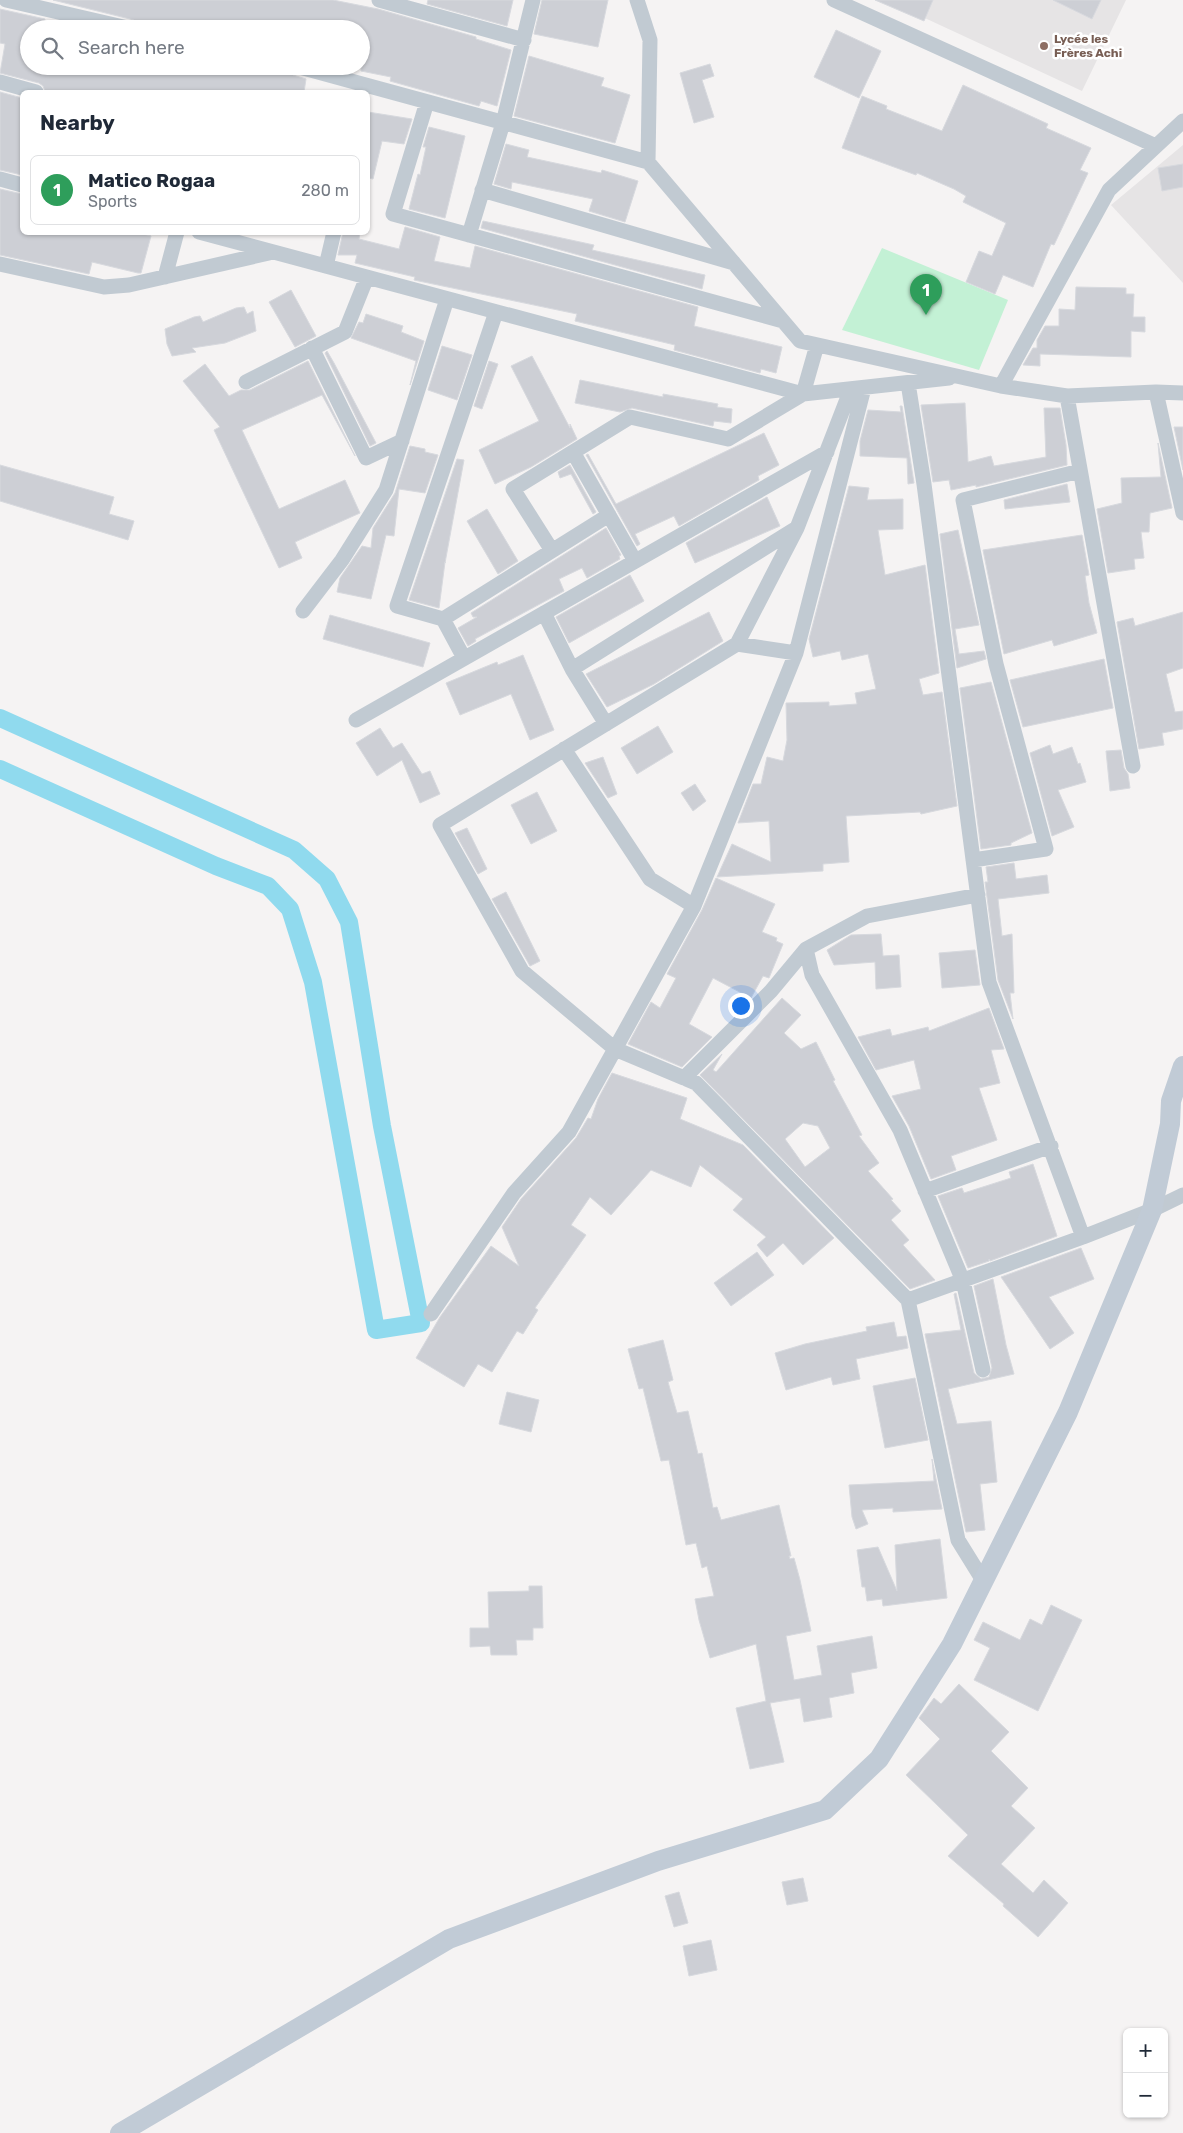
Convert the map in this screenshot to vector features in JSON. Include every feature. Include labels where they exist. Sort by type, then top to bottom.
[{"type":"street","points":[[6,0],[93,20]]},
{"type":"street","points":[[379,0],[524,40]]},
{"type":"street","points":[[469,235],[502,123],[533,0]]},
{"type":"street","points":[[637,0],[650,40],[648,162]]},
{"type":"street","points":[[834,0],[1156,146]]},
{"type":"street","points":[[324,75],[368,89],[427,102],[648,162],[800,341],[1001,386],[1067,396],[1156,392],[1183,393]]},
{"type":"street","points":[[0,82],[29,90]]},
{"type":"street","points":[[427,102],[394,214],[783,321]]},
{"type":"street","points":[[1001,386],[1109,190],[1183,121]]},
{"type":"street","points":[[0,179],[20,184]]},
{"type":"street","points":[[482,190],[734,263]]},
{"type":"street","points":[[165,277],[176,235]]},
{"type":"street","points":[[210,235],[803,394],[961,377]]},
{"type":"street","points":[[326,266],[333,235]]},
{"type":"street","points":[[0,264],[104,287],[165,277],[273,252]]},
{"type":"street","points":[[246,382],[345,332],[367,277]]},
{"type":"street","points":[[303,612],[342,560],[386,490],[447,299]]},
{"type":"street","points":[[464,658],[443,619],[397,606],[496,312]]},
{"type":"street","points":[[552,549],[513,489],[630,416],[728,439],[803,394],[818,345]]},
{"type":"street","points":[[312,348],[366,458],[402,441]]},
{"type":"street","points":[[908,383],[924,484],[989,982],[1083,1237]]},
{"type":"street","points":[[858,389],[827,452],[797,528],[736,644],[440,825],[522,970],[615,1048],[696,1083],[908,1300],[958,1540],[984,1582]]},
{"type":"street","points":[[431,1314],[514,1193],[569,1132],[694,906],[796,653],[858,389]]},
{"type":"street","points":[[1156,392],[1183,513]]},
{"type":"street","points":[[1067,396],[1133,766]]},
{"type":"street","points":[[573,452],[635,560]]},
{"type":"street","points":[[356,720],[827,452]]},
{"type":"street","points":[[973,860],[1046,849],[996,664],[963,500],[1080,470]]},
{"type":"street","points":[[443,619],[609,515]]},
{"type":"street","points":[[572,669],[797,528]]},
{"type":"street","points":[[544,613],[572,669],[606,724]]},
{"type":"street","points":[[736,644],[796,653]]},
{"type":"street","points":[[564,749],[650,879],[694,906]]},
{"type":"street","points":[[684,1078],[771,992],[806,949],[867,916],[978,895]]},
{"type":"street","points":[[806,949],[812,975],[900,1130],[963,1281],[983,1370]]},
{"type":"street","points":[[120,2133],[450,1940],[658,1861],[825,1810],[879,1759],[952,1644],[1068,1412],[1152,1210],[1177,1127],[1171,1101],[1183,1066]]},
{"type":"street","points":[[925,1191],[1050,1146]]},
{"type":"street","points":[[908,1300],[1083,1237],[1152,1210],[1183,1194]]},
{"type":"shaded area","name":"Lycée les Frères Achi","points":[[886,0],[1126,0],[1082,91]]},
{"type":"shaded area","points":[[1183,145],[1183,283],[1111,205]]},
{"type":"green space","points":[[882,248],[1008,300],[979,370],[842,330]]},
{"type":"building","points":[[53,0],[333,0],[378,9],[476,37],[476,39],[511,50],[497,106],[481,101],[479,106],[390,81],[391,77],[370,73],[370,20],[134,20]]},
{"type":"building","points":[[428,0],[513,0],[507,26],[427,4]]},
{"type":"building","points":[[542,0],[608,0],[598,47],[534,34]]},
{"type":"building","points":[[875,0],[933,0],[924,21]]},
{"type":"building","points":[[1053,0],[1101,0],[1092,19]]},
{"type":"building","points":[[0,9],[45,19],[20,20],[20,75],[293,75],[306,79],[304,90],[45,90],[39,83],[0,73],[5,44],[0,43]]},
{"type":"building","points":[[836,30],[881,51],[859,98],[814,77]]},
{"type":"building","points":[[529,56],[604,78],[601,86],[630,95],[615,143],[514,116]]},
{"type":"building","points":[[710,64],[714,76],[702,80],[714,117],[694,123],[680,73]]},
{"type":"building","points":[[963,85],[1048,124],[1046,128],[1091,148],[1080,170],[1088,173],[1054,245],[1051,244],[1033,287],[1003,275],[995,294],[966,282],[979,251],[992,256],[1006,223],[963,202],[966,196],[954,189],[917,173],[916,175],[842,148],[862,96],[887,106],[886,109],[942,131]]},
{"type":"building","points":[[0,92],[20,97],[20,175],[0,170]]},
{"type":"building","points":[[370,112],[412,119],[404,144],[382,141],[373,179],[370,178]]},
{"type":"building","points":[[429,127],[465,136],[445,218],[409,209],[418,174],[420,175],[426,147],[423,147]]},
{"type":"building","points":[[506,144],[529,150],[527,157],[601,173],[602,170],[638,181],[625,222],[589,211],[593,199],[512,182],[511,189],[494,184]]},
{"type":"building","points":[[1183,164],[1183,187],[1162,191],[1158,168]]},
{"type":"building","points":[[0,189],[20,194],[20,235],[151,236],[141,273],[92,262],[89,274],[0,255]]},
{"type":"building","points":[[483,221],[594,245],[592,250],[705,275],[702,289],[481,228]]},
{"type":"building","points":[[405,227],[440,237],[434,261],[470,268],[475,246],[698,307],[694,326],[782,347],[776,373],[761,369],[760,373],[674,350],[675,345],[575,321],[577,314],[414,280],[415,277],[355,263],[357,255],[338,255],[342,235],[360,235],[359,239],[399,249]]},
{"type":"building","points":[[1076,287],[1126,288],[1126,294],[1134,294],[1133,317],[1145,317],[1145,332],[1131,331],[1131,357],[1040,354],[1040,366],[1023,365],[1033,348],[1037,348],[1037,340],[1045,326],[1059,326],[1059,309],[1075,310]]},
{"type":"building","points":[[291,290],[316,336],[295,347],[269,302]]},
{"type":"building","points":[[244,307],[247,314],[253,311],[256,331],[225,343],[192,348],[196,352],[172,356],[167,344],[165,329],[194,317],[200,316],[203,322],[236,308]]},
{"type":"building","points":[[366,314],[403,326],[401,332],[424,341],[410,385],[416,361],[351,338],[359,322],[363,323]]},
{"type":"building","points":[[442,346],[472,355],[457,400],[428,390]]},
{"type":"building","points":[[327,351],[376,443],[370,446],[325,353]]},
{"type":"building","points":[[532,356],[577,439],[531,467],[495,484],[479,450],[539,421],[511,366]]},
{"type":"building","points":[[308,361],[355,456],[322,395],[242,430],[279,509],[345,480],[360,513],[295,542],[302,558],[279,568],[214,430],[220,427],[183,381],[205,364],[229,396],[241,390],[250,390]]},
{"type":"building","points":[[489,361],[498,364],[482,409],[474,406]]},
{"type":"building","points":[[580,380],[663,397],[663,394],[718,404],[717,407],[732,409],[731,423],[714,421],[713,426],[632,408],[620,412],[575,403]]},
{"type":"building","points":[[965,403],[968,462],[991,456],[994,466],[1046,457],[1044,408],[1060,408],[1067,465],[976,487],[976,485],[951,490],[949,480],[933,482],[921,405]]},
{"type":"building","points":[[900,406],[902,406],[914,483],[908,484],[907,458],[860,456],[860,441],[868,410],[901,412]]},
{"type":"building","points":[[1174,427],[1183,427],[1183,470]]},
{"type":"building","points":[[764,433],[779,465],[758,476],[759,480],[679,526],[674,516],[635,534],[640,544],[637,546],[586,455],[588,454],[616,504]]},
{"type":"building","points":[[1158,443],[1172,508],[1150,513],[1149,532],[1141,532],[1144,558],[1134,559],[1135,569],[1108,573],[1097,509],[1122,503],[1121,478],[1161,477]]},
{"type":"building","points":[[410,446],[425,449],[425,452],[438,455],[425,493],[399,489],[394,536],[386,535],[371,599],[337,592],[340,578],[362,546],[371,548],[373,528],[395,493]]},
{"type":"building","points":[[457,459],[464,460],[445,562],[439,608],[409,600]]},
{"type":"building","points":[[0,465],[114,497],[109,514],[134,521],[128,540],[0,501]]},
{"type":"building","points":[[570,465],[596,512],[593,514],[571,474],[560,478],[558,472]]},
{"type":"building","points":[[1067,484],[1070,502],[1005,509],[1004,500]]},
{"type":"building","points":[[849,486],[869,488],[867,500],[903,499],[903,529],[878,530],[885,575],[925,565],[939,673],[919,679],[923,695],[942,692],[957,806],[921,814],[920,812],[846,816],[849,862],[823,864],[823,871],[717,877],[732,844],[771,862],[769,821],[738,823],[753,784],[761,784],[767,757],[783,761],[787,740],[786,703],[829,702],[829,706],[857,704],[855,693],[876,689],[868,654],[842,660],[840,651],[813,657],[809,639]]},
{"type":"building","points":[[767,497],[780,526],[695,563],[686,543]]},
{"type":"building","points":[[487,509],[518,561],[498,574],[467,521]]},
{"type":"building","points":[[606,528],[621,555],[619,556],[620,559],[587,578],[582,568],[559,579],[564,591],[475,639],[476,641],[468,646],[458,628],[477,617],[473,617],[471,613]]},
{"type":"building","points":[[958,530],[979,625],[955,629],[959,654],[984,651],[986,659],[957,668],[940,534]]},
{"type":"building","points":[[1082,535],[1089,575],[1085,576],[1089,603],[1097,633],[1054,646],[1052,640],[1004,654],[983,550]]},
{"type":"building","points":[[630,575],[644,601],[569,643],[556,617]]},
{"type":"building","points":[[709,612],[723,641],[654,684],[607,707],[586,674]]},
{"type":"building","points":[[1183,612],[1183,668],[1166,674],[1175,712],[1183,711],[1183,729],[1162,733],[1164,745],[1139,749],[1117,622],[1133,618],[1135,626]]},
{"type":"building","points":[[330,615],[430,643],[423,667],[323,639]]},
{"type":"building","points":[[523,655],[554,730],[530,740],[511,694],[460,715],[446,683],[497,662],[498,665]]},
{"type":"building","points":[[1104,659],[1113,708],[1023,727],[1010,680]]},
{"type":"building","points":[[991,682],[1032,833],[1011,843],[1011,845],[981,849],[960,688]]},
{"type":"building","points":[[658,726],[673,752],[637,774],[621,748]]},
{"type":"building","points":[[380,728],[393,748],[402,743],[422,774],[430,771],[440,794],[420,803],[402,760],[377,776],[356,743]]},
{"type":"building","points":[[1050,745],[1053,754],[1072,747],[1086,782],[1058,790],[1074,827],[1052,836],[1030,753]]},
{"type":"building","points":[[1121,750],[1130,788],[1110,791],[1106,751]]},
{"type":"building","points":[[603,757],[617,794],[608,798],[585,763]]},
{"type":"building","points":[[695,784],[706,801],[693,811],[681,793]]},
{"type":"building","points":[[537,792],[557,831],[531,844],[511,805]]},
{"type":"building","points":[[467,828],[487,869],[478,874],[455,833]]},
{"type":"building","points":[[1014,863],[1016,879],[1047,875],[1049,893],[998,899],[1002,936],[1012,934],[1014,993],[1010,993],[1013,1019],[998,980],[985,882],[988,882],[986,867]]},
{"type":"building","points":[[716,878],[775,904],[762,932],[777,938],[776,941],[783,944],[769,978],[763,976],[751,998],[713,978],[689,1024],[712,1037],[682,1067],[628,1044],[651,1002],[660,1008],[676,978],[667,974],[702,910]]},
{"type":"building","points":[[506,892],[540,961],[530,966],[492,899]]},
{"type":"building","points":[[881,934],[883,956],[899,955],[901,987],[876,989],[875,962],[834,965],[827,950],[851,935]]},
{"type":"building","points":[[975,950],[980,985],[942,988],[939,953]]},
{"type":"building","points":[[782,998],[801,1015],[784,1033],[801,1049],[816,1042],[835,1080],[833,1081],[862,1135],[859,1136],[879,1163],[868,1171],[901,1211],[891,1220],[909,1240],[903,1245],[935,1280],[910,1289],[700,1075],[722,1054],[713,1070],[716,1072]],"holes":[[[803,1123],[818,1126],[830,1148],[805,1167],[785,1139]]]},
{"type":"building","points":[[989,1008],[1004,1049],[991,1050],[1000,1083],[979,1088],[997,1140],[951,1156],[956,1170],[931,1179],[909,1126],[892,1096],[921,1089],[914,1060],[876,1070],[858,1037],[890,1029],[892,1036],[928,1027],[929,1031]]},
{"type":"building","points":[[612,1073],[687,1098],[680,1119],[743,1145],[834,1238],[803,1265],[783,1243],[767,1257],[757,1245],[766,1237],[733,1210],[743,1199],[700,1165],[691,1187],[651,1170],[611,1215],[590,1197],[571,1225],[586,1235],[535,1308],[538,1310],[523,1334],[517,1331],[492,1372],[478,1364],[464,1387],[416,1358],[440,1317],[491,1246],[519,1266],[502,1227],[521,1199],[576,1138],[588,1118],[591,1119],[598,1099]]},
{"type":"building","points":[[1033,1164],[1057,1236],[968,1268],[938,1196],[962,1188],[964,1193],[1011,1178],[1009,1172]]},
{"type":"building","points":[[1081,1248],[1094,1279],[1049,1297],[1074,1333],[1050,1349],[1001,1277]]},
{"type":"building","points":[[757,1252],[774,1275],[731,1306],[714,1283]]},
{"type":"building","points":[[993,1279],[1006,1345],[1014,1374],[948,1389],[957,1424],[991,1421],[997,1482],[980,1484],[985,1530],[966,1532],[925,1334],[961,1330],[954,1294],[956,1293],[974,1373],[981,1379],[989,1377],[992,1368],[974,1286]]},
{"type":"building","points":[[894,1322],[897,1337],[906,1336],[908,1348],[856,1359],[860,1379],[833,1385],[831,1377],[786,1390],[775,1353],[805,1344],[867,1331],[866,1327]]},
{"type":"building","points":[[663,1340],[673,1380],[668,1382],[677,1413],[688,1411],[698,1454],[702,1453],[713,1508],[717,1507],[721,1520],[779,1505],[791,1556],[789,1556],[790,1559],[794,1558],[811,1631],[786,1636],[794,1680],[822,1675],[817,1646],[872,1636],[877,1668],[851,1673],[854,1693],[829,1698],[832,1717],[804,1722],[800,1698],[770,1703],[784,1762],[750,1769],[736,1708],[766,1701],[756,1644],[710,1658],[699,1620],[695,1599],[714,1596],[707,1566],[702,1568],[696,1543],[686,1545],[669,1460],[661,1461],[643,1388],[639,1389],[628,1349]]},
{"type":"building","points":[[915,1378],[928,1440],[885,1448],[873,1386]]},
{"type":"building","points":[[507,1392],[539,1400],[531,1432],[499,1424]]},
{"type":"building","points":[[932,1459],[942,1509],[893,1512],[893,1508],[862,1510],[868,1524],[856,1529],[852,1517],[849,1485],[934,1481]]},
{"type":"building","points":[[940,1539],[947,1598],[883,1606],[882,1599],[867,1601],[865,1587],[862,1587],[857,1550],[878,1547],[897,1591],[895,1545]]},
{"type":"building","points":[[529,1586],[542,1586],[543,1628],[533,1628],[533,1640],[516,1640],[517,1655],[491,1655],[490,1646],[470,1647],[470,1628],[489,1628],[488,1592],[529,1591]]},
{"type":"building","points":[[1051,1605],[1082,1620],[1038,1711],[974,1680],[990,1648],[974,1640],[983,1622],[1020,1640],[1030,1619],[1042,1625]]},
{"type":"building","points":[[959,1684],[1009,1732],[991,1751],[1028,1788],[1011,1806],[1035,1828],[1001,1864],[1033,1893],[1044,1880],[1068,1903],[1038,1937],[1003,1906],[1004,1904],[948,1856],[968,1835],[906,1775],[940,1739],[919,1718],[934,1698],[941,1704]]},
{"type":"building","points":[[803,1878],[808,1901],[787,1905],[782,1882]]},
{"type":"building","points":[[679,1892],[688,1923],[674,1927],[665,1896]]},
{"type":"building","points":[[711,1940],[717,1970],[689,1976],[683,1946]]},
{"type":"waterway","points":[[0,718],[294,850],[327,879],[349,922],[382,1126],[421,1323],[376,1330],[313,982],[290,909],[268,886],[216,866],[0,769]]},
{"type":"place","name":"Lycée les Frères Achi","points":[[1044,46]]},
{"type":"place","name":"Matico Rogaa","points":[[926,315]]}]
